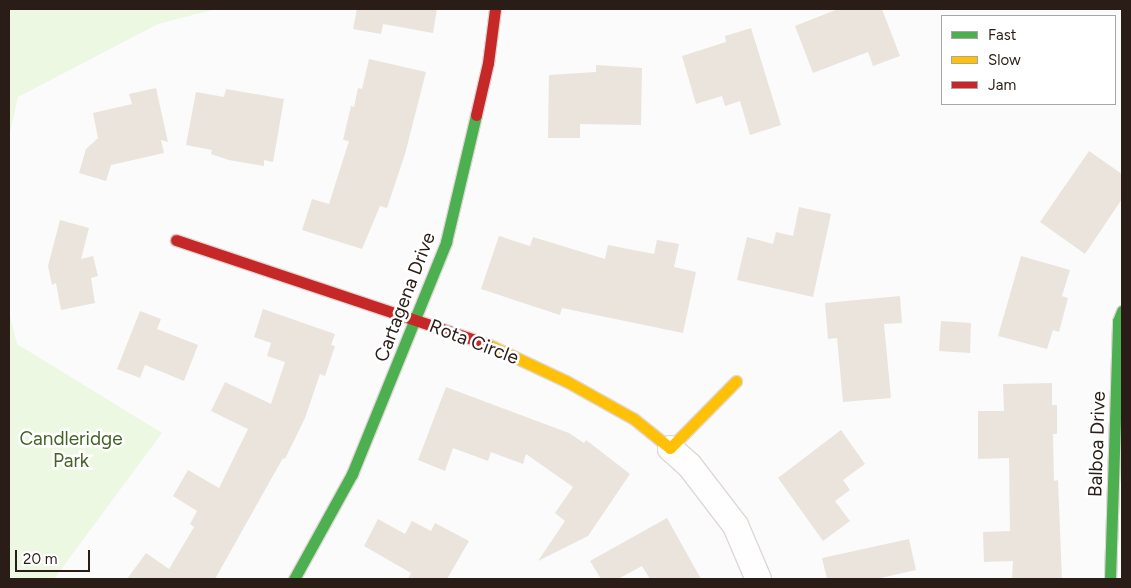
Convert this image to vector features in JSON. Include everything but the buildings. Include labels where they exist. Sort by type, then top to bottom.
[{"type":"street","name":"Cartagena Drive","points":[[294,579],[352,474],[446,242],[488,63],[495,9]]},
{"type":"street","name":"Rota Circle","points":[[176,240],[485,343],[566,380],[634,419],[689,464],[735,524],[758,579]]},
{"type":"street","name":"Balboa Drive","points":[[1110,579],[1118,321],[1122,311]]},
{"type":"street","points":[[670,448],[736,381]]},
{"type":"green space","points":[[9,9],[216,9],[158,24],[18,97],[9,137]]},
{"type":"green space","name":"Candleridge Park","points":[[9,312],[17,344],[162,433],[54,579],[9,579]]},
{"type":"traffic: fast","points":[[294,579],[352,474],[446,242],[476,115]]},
{"type":"traffic: fast","points":[[1110,579],[1118,321],[1122,311]]},
{"type":"traffic: slow","points":[[487,344],[566,381],[634,419],[670,448],[736,381]]},
{"type":"traffic: jam","points":[[476,115],[488,63],[495,9]]},
{"type":"traffic: jam","points":[[176,240],[487,344]]}]
